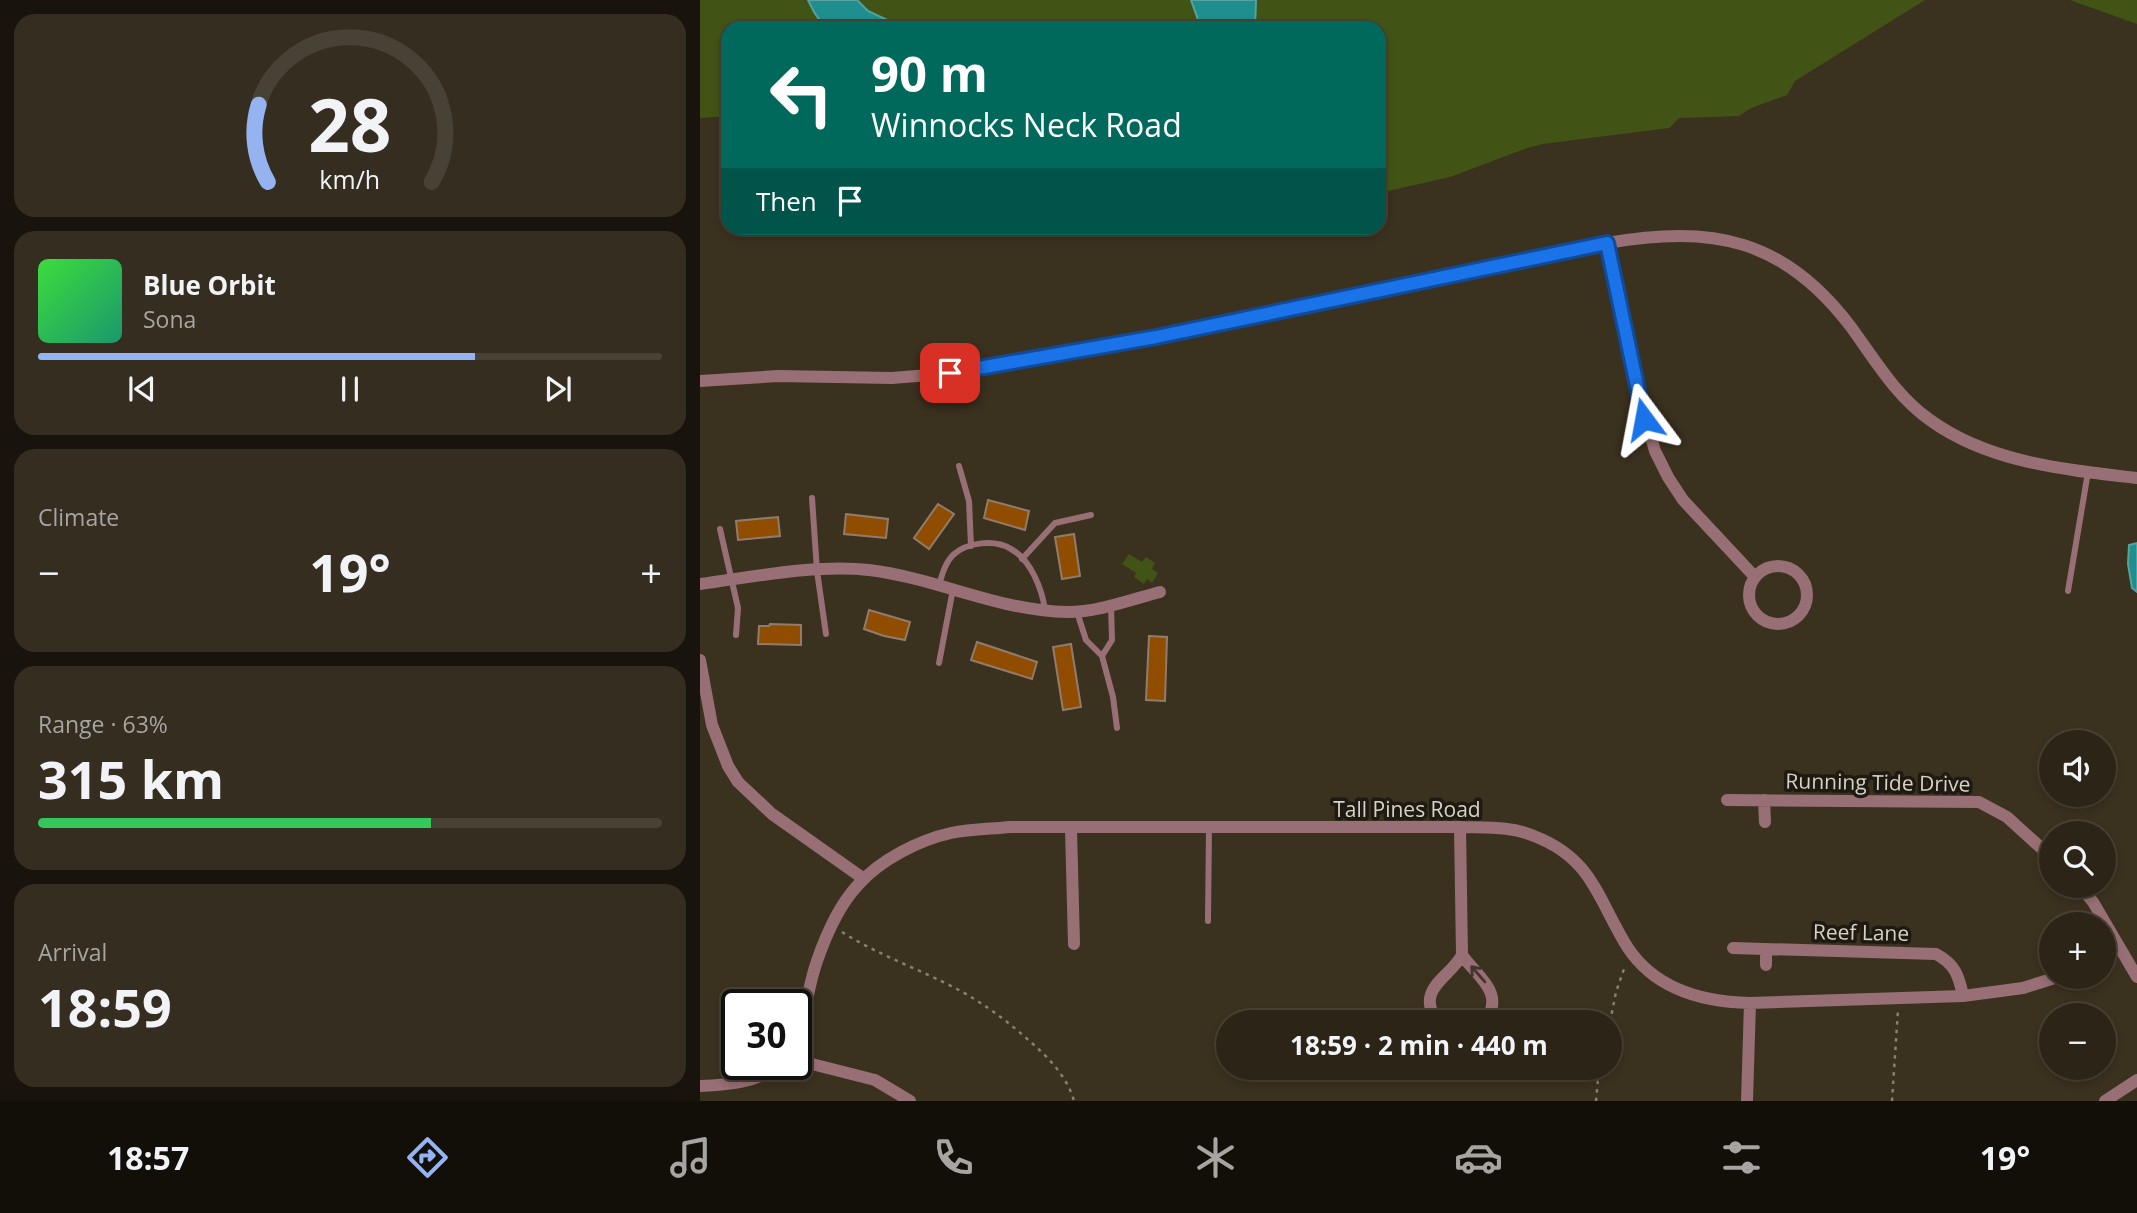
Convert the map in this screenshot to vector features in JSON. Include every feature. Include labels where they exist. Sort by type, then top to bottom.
[{"type":"street","points":[[700,381],[778,376],[899,377],[966,372],[1156,337],[1607,243],[1664,235],[1703,236],[1741,243],[1791,267],[1828,299],[1894,385],[1922,414],[1942,429],[1967,442],[2004,455],[2088,472],[2137,478]]},
{"type":"street","points":[[1607,243],[1636,383],[1655,451],[1684,500],[1755,577]]},
{"type":"street","points":[[1771,566],[1795,571],[1806,587],[1806,602],[1802,611],[1791,621],[1782,624],[1763,620],[1752,610],[1749,600],[1750,586],[1755,577],[1771,566]]},
{"type":"street","points":[[700,584],[817,570],[872,570],[998,602],[1077,612],[1111,606],[1160,592]]},
{"type":"street","points":[[700,660],[712,725],[728,766],[738,782],[772,814],[864,879]]},
{"type":"street","name":"Running Tide Drive","points":[[1727,800],[1979,802],[2007,817],[2039,846]]},
{"type":"street","points":[[1764,800],[1765,822]]},
{"type":"street","name":"Tall Pines Road","points":[[809,989],[817,960],[832,927],[851,894],[864,879],[905,850],[949,833],[1010,827],[1511,829],[1546,841],[1586,873],[1634,955],[1659,978],[1684,993],[1717,1001],[1750,1003],[1962,996],[2023,988],[2039,983]]},
{"type":"street","points":[[1433,1010],[1430,1003],[1433,988],[1462,955],[1460,827]]},
{"type":"street","points":[[1071,828],[1074,944]]},
{"type":"street","points":[[2116,943],[2137,977]]},
{"type":"street","name":"Reef Lane","points":[[1733,948],[1936,954],[1950,962],[1954,968],[1962,996]]},
{"type":"street","points":[[1766,949],[1766,965]]},
{"type":"street","points":[[1462,955],[1490,990],[1490,1010]]},
{"type":"street","points":[[1747,1101],[1750,1003]]},
{"type":"street","points":[[812,1064],[875,1080],[910,1101]]},
{"type":"street","points":[[700,1086],[747,1080]]},
{"type":"street","points":[[2105,1101],[2137,1080]]},
{"type":"lane","points":[[959,466],[969,501],[971,546]]},
{"type":"lane","points":[[2068,592],[2088,472]]},
{"type":"lane","points":[[812,498],[817,570],[826,634]]},
{"type":"lane","points":[[1022,559],[1055,523],[1091,515]]},
{"type":"lane","points":[[720,530],[739,615],[736,635]]},
{"type":"lane","points":[[939,585],[944,569],[953,556],[971,546],[1004,546],[1022,559],[1038,583],[1045,610]]},
{"type":"lane","points":[[939,663],[953,589]]},
{"type":"lane","points":[[1102,656],[1112,640],[1111,606]]},
{"type":"lane","points":[[1077,612],[1086,640],[1102,656],[1111,688],[1117,728]]},
{"type":"lane","points":[[1208,921],[1209,827]]},
{"type":"path","points":[[832,927],[868,948],[956,989],[1003,1017],[1046,1056],[1065,1080],[1074,1101]]},
{"type":"path","points":[[1613,1010],[1623,969],[1634,955]]},
{"type":"path","points":[[1892,1101],[1899,998]]},
{"type":"path","points":[[1596,1101],[1597,1080]]},
{"type":"green space","points":[[700,0],[1194,0],[1202,21],[721,21],[721,116],[700,118]]},
{"type":"green space","points":[[1248,0],[1925,0],[1795,81],[1787,95],[1751,108],[1739,116],[1679,118],[1669,128],[1543,144],[1450,177],[1388,191],[1386,21],[1250,21]]},
{"type":"green space","points":[[2070,0],[2137,0],[2137,24]]},
{"type":"green space","points":[[1129,554],[1142,562],[1146,557],[1155,563],[1152,569],[1158,573],[1152,583],[1147,579],[1144,584],[1134,577],[1136,573],[1122,564]]},
{"type":"water","points":[[808,0],[857,0],[868,11],[889,21],[820,21]]},
{"type":"water","points":[[1191,0],[1256,0],[1255,21],[1198,21]]},
{"type":"water","points":[[2137,543],[2137,592],[2132,588],[2128,564],[2129,545]]},
{"type":"building","points":[[988,500],[1029,511],[1025,530],[984,518]]},
{"type":"building","points":[[938,504],[954,514],[929,549],[914,538]]},
{"type":"building","points":[[846,514],[888,519],[886,538],[844,534]]},
{"type":"building","points":[[778,517],[780,536],[738,540],[736,521]]},
{"type":"building","points":[[1074,534],[1080,576],[1062,579],[1055,537]]},
{"type":"building","points":[[869,610],[910,622],[905,640],[864,629]]},
{"type":"building","points":[[801,625],[801,645],[758,644],[759,626]]},
{"type":"building","points":[[1149,636],[1167,637],[1165,701],[1146,700]]},
{"type":"building","points":[[977,642],[1037,662],[1032,679],[971,660]]},
{"type":"building","points":[[1071,644],[1081,707],[1063,710],[1053,647]]},
{"type":"route","points":[[950,373],[1156,337],[1607,243],[1644,419]]}]
